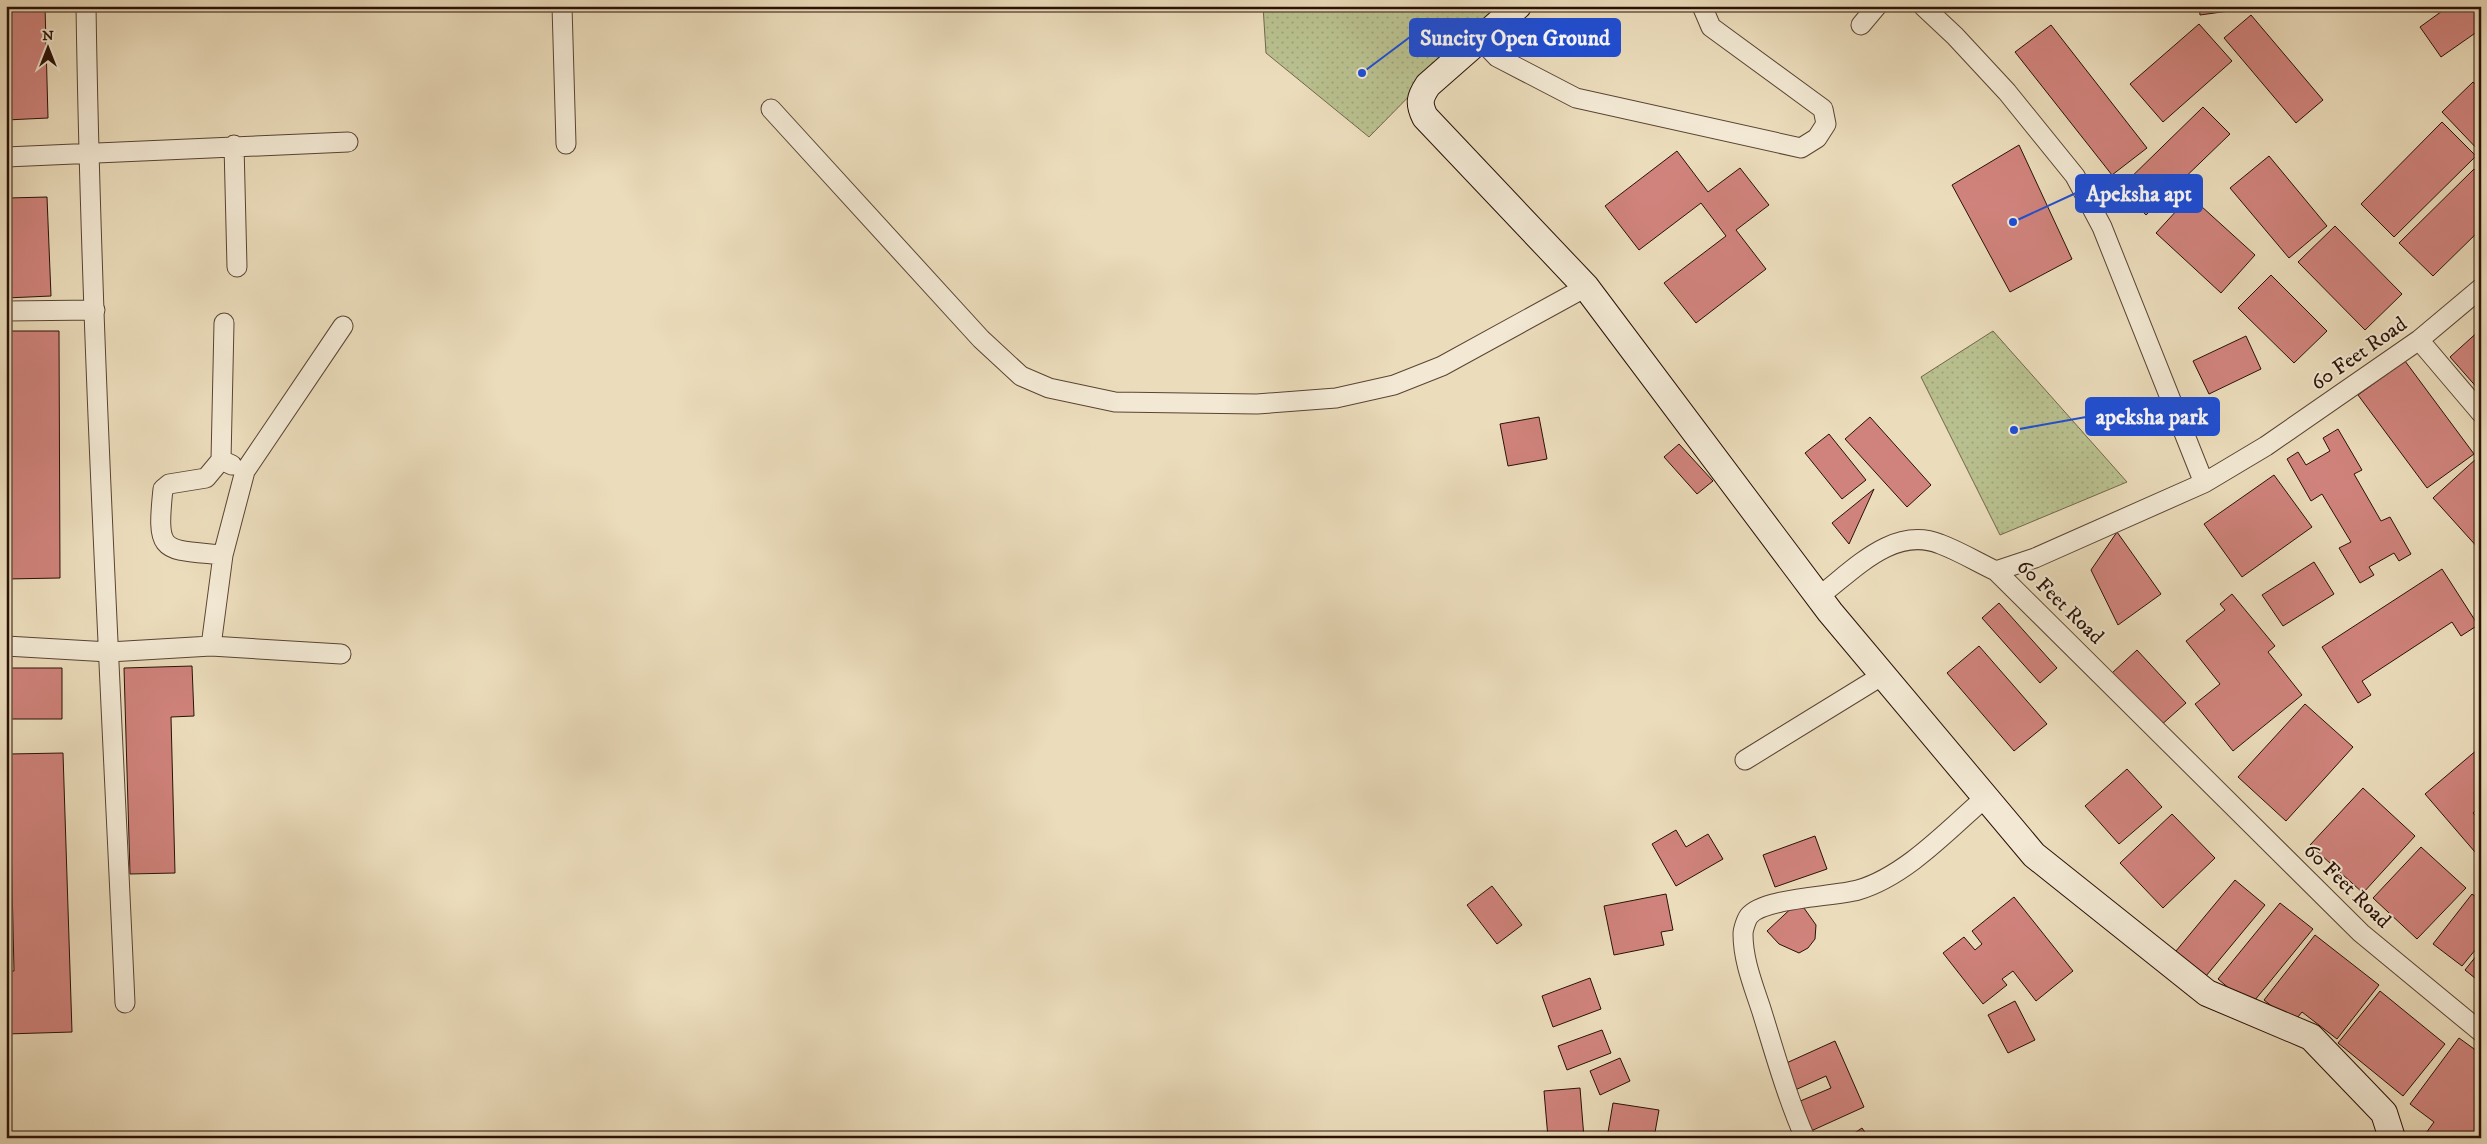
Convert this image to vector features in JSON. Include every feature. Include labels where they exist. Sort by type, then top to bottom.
[{"type":"street","points":[[86,6],[88,153],[94,310],[125,1003]]},
{"type":"street","points":[[562,6],[566,144]]},
{"type":"street","points":[[1518,6],[1428,85],[1420,96],[1420,108],[1425,117],[1586,287],[1818,597],[2034,855],[2207,993],[2311,1037],[2384,1113],[2392,1138]]},
{"type":"street","points":[[1480,39],[1497,57],[1576,98],[1801,148],[1818,138],[1826,124],[1823,109],[1711,27],[1702,6]]},
{"type":"street","points":[[1861,25],[1877,6]]},
{"type":"street","points":[[1933,9],[2007,92],[2075,176],[2102,227],[2204,483]]},
{"type":"street","points":[[771,109],[864,214],[981,339],[1021,376],[1049,388],[1115,402],[1257,404],[1336,398],[1394,385],[1442,366],[1586,287]]},
{"type":"street","points":[[6,157],[234,145],[348,142]]},
{"type":"street","points":[[234,145],[237,267]]},
{"type":"street","name":"60 Feet Road","points":[[2481,288],[2419,340],[2266,446],[2204,483],[2035,558],[1996,571],[2362,934],[2481,1032]]},
{"type":"street","points":[[6,311],[94,310]]},
{"type":"street","points":[[2370,374],[2442,320]]},
{"type":"street","points":[[223,555],[179,551],[168,546],[162,538],[160,531],[163,489],[169,484],[206,478],[221,460],[224,323]]},
{"type":"street","points":[[211,646],[223,555],[245,471],[343,326]]},
{"type":"street","points":[[2419,340],[2481,413]]},
{"type":"street","points":[[221,460],[245,471]]},
{"type":"street","points":[[1818,597],[1880,550],[1899,540],[1916,538],[1938,543],[1996,571]]},
{"type":"street","points":[[6,646],[109,652],[211,646],[341,654]]},
{"type":"street","points":[[1745,760],[1883,675]]},
{"type":"street","points":[[1805,1138],[1792,1108],[1746,960],[1743,933],[1748,917],[1762,906],[1783,901],[1827,897],[1879,882],[1905,866],[1986,797]]},
{"type":"green space","points":[[1263,6],[1498,6],[1369,137],[1266,53]]},
{"type":"green space","points":[[1993,331],[2127,482],[2000,535],[1921,377]]},
{"type":"building","points":[[6,6],[45,6],[48,118],[6,120]]},
{"type":"building","points":[[2199,6],[2228,6],[2229,11],[2200,15]]},
{"type":"building","points":[[2449,6],[2481,6],[2481,29],[2441,57],[2420,27]]},
{"type":"building","points":[[2251,15],[2323,100],[2296,123],[2224,38]]},
{"type":"building","points":[[2199,24],[2232,61],[2163,122],[2130,84]]},
{"type":"building","points":[[2051,25],[2147,148],[2112,175],[2015,52]]},
{"type":"building","points":[[2473,82],[2481,90],[2481,153],[2442,112]]},
{"type":"building","points":[[2203,107],[2230,134],[2146,215],[2120,188]]},
{"type":"building","points":[[2442,122],[2476,156],[2394,237],[2361,204]]},
{"type":"building","points":[[2019,145],[2072,259],[2010,292],[1952,185]]},
{"type":"building","points":[[1677,151],[1708,192],[1740,168],[1769,205],[1736,230],[1766,269],[1696,323],[1664,283],[1726,236],[1701,203],[1639,250],[1605,206]]},
{"type":"building","points":[[2269,156],[2327,226],[2289,258],[2230,188]]},
{"type":"building","points":[[6,162],[8,198],[47,197],[51,296],[6,298]]},
{"type":"building","points":[[2474,169],[2481,176],[2481,229],[2433,276],[2399,243]]},
{"type":"building","points":[[2190,196],[2255,255],[2221,293],[2156,233]]},
{"type":"building","points":[[2335,226],[2402,294],[2365,330],[2298,262]]},
{"type":"building","points":[[2271,275],[2327,331],[2294,363],[2238,308]]},
{"type":"building","points":[[2481,329],[2481,391],[2480,391],[2450,357]]},
{"type":"building","points":[[6,331],[59,331],[60,578],[6,579]]},
{"type":"building","points":[[2246,336],[2261,369],[2209,394],[2193,361]]},
{"type":"building","points":[[2405,361],[2474,454],[2427,488],[2358,395]]},
{"type":"building","points":[[1539,417],[1547,459],[1508,466],[1500,424]]},
{"type":"building","points":[[1870,417],[1931,485],[1907,507],[1845,439]]},
{"type":"building","points":[[2338,429],[2362,470],[2354,474],[2381,521],[2390,517],[2411,554],[2399,561],[2394,553],[2369,567],[2374,575],[2360,583],[2339,548],[2351,542],[2322,494],[2311,501],[2287,459],[2298,452],[2306,465],[2330,451],[2323,438]]},
{"type":"building","points":[[1829,434],[1866,480],[1842,499],[1805,453]]},
{"type":"building","points":[[1679,444],[1713,481],[1697,494],[1664,457]]},
{"type":"building","points":[[2477,458],[2481,462],[2481,547],[2479,549],[2433,498]]},
{"type":"building","points":[[2274,475],[2312,527],[2242,577],[2204,524]]},
{"type":"building","points":[[1874,489],[1849,544],[1832,523]]},
{"type":"building","points":[[2117,532],[2161,594],[2118,625],[2091,570]]},
{"type":"building","points":[[2314,562],[2334,594],[2283,626],[2262,595]]},
{"type":"building","points":[[2442,569],[2478,625],[2461,636],[2452,622],[2362,681],[2371,695],[2358,703],[2322,647]]},
{"type":"building","points":[[2232,594],[2275,646],[2268,652],[2302,695],[2233,751],[2195,704],[2220,684],[2186,641],[2225,610],[2220,604]]},
{"type":"building","points":[[1999,603],[2057,668],[2040,683],[1982,618]]},
{"type":"building","points":[[1979,646],[2047,724],[2014,751],[1947,673]]},
{"type":"building","points":[[2137,650],[2186,703],[2160,726],[2112,673]]},
{"type":"building","points":[[192,666],[194,716],[171,717],[175,873],[130,874],[124,668]]},
{"type":"building","points":[[6,668],[62,668],[62,719],[6,719]]},
{"type":"building","points":[[2305,704],[2353,747],[2286,821],[2238,777]]},
{"type":"building","points":[[2478,749],[2481,752],[2481,806],[2473,813],[2481,822],[2481,859],[2425,794]]},
{"type":"building","points":[[63,753],[72,1032],[6,1034],[6,971],[14,971],[9,754]]},
{"type":"building","points":[[2127,769],[2162,807],[2119,844],[2085,806]]},
{"type":"building","points":[[2363,788],[2415,836],[2363,893],[2310,845]]},
{"type":"building","points":[[2172,814],[2215,858],[2163,908],[2120,863]]},
{"type":"building","points":[[1676,830],[1686,847],[1708,834],[1723,859],[1676,886],[1652,844]]},
{"type":"building","points":[[1815,836],[1827,869],[1775,887],[1763,855]]},
{"type":"building","points":[[2421,847],[2466,888],[2417,939],[2373,898]]},
{"type":"building","points":[[2235,880],[2265,905],[2201,982],[2171,957]]},
{"type":"building","points":[[1492,886],[1522,925],[1497,944],[1467,905]]},
{"type":"building","points":[[1666,894],[1673,930],[1661,932],[1664,945],[1614,955],[1604,906]]},
{"type":"building","points":[[2472,894],[2481,901],[2481,943],[2462,966],[2433,944]]},
{"type":"building","points":[[2014,897],[2073,971],[2036,1001],[2013,971],[2002,979],[2007,985],[1983,1004],[1943,953],[1964,937],[1975,950],[1982,944],[1972,931]]},
{"type":"building","points":[[1799,901],[1816,925],[1815,939],[1808,948],[1799,953],[1779,944],[1767,931]]},
{"type":"building","points":[[2280,903],[2313,929],[2250,1006],[2218,979]]},
{"type":"building","points":[[2315,935],[2379,985],[2337,1039],[2302,1012],[2293,1023],[2264,1000]]},
{"type":"building","points":[[2481,950],[2481,983],[2465,970]]},
{"type":"building","points":[[1590,978],[1601,1009],[1553,1027],[1542,996]]},
{"type":"building","points":[[2380,991],[2445,1044],[2403,1096],[2338,1043]]},
{"type":"building","points":[[2015,1001],[2035,1040],[2008,1053],[1988,1015]]},
{"type":"building","points":[[1602,1030],[1611,1053],[1567,1070],[1558,1046]]},
{"type":"building","points":[[2459,1038],[2481,1054],[2481,1137],[2432,1138],[2426,1133],[2434,1122],[2410,1104]]},
{"type":"building","points":[[1835,1041],[1864,1107],[1811,1131],[1798,1102],[1831,1088],[1826,1076],[1793,1091],[1782,1065]]},
{"type":"building","points":[[1620,1058],[1630,1081],[1600,1095],[1590,1071]]},
{"type":"building","points":[[1580,1088],[1584,1138],[1548,1138],[1544,1091]]},
{"type":"building","points":[[1613,1103],[1659,1110],[1654,1138],[1607,1138]]},
{"type":"building","points":[[1862,1128],[1869,1138],[1847,1138]]},
{"type":"place","name":"Suncity Open Ground","points":[[1362,73]]},
{"type":"place","name":"Apeksha apt","points":[[2013,222]]},
{"type":"place","name":"apeksha park","points":[[2014,430]]}]
